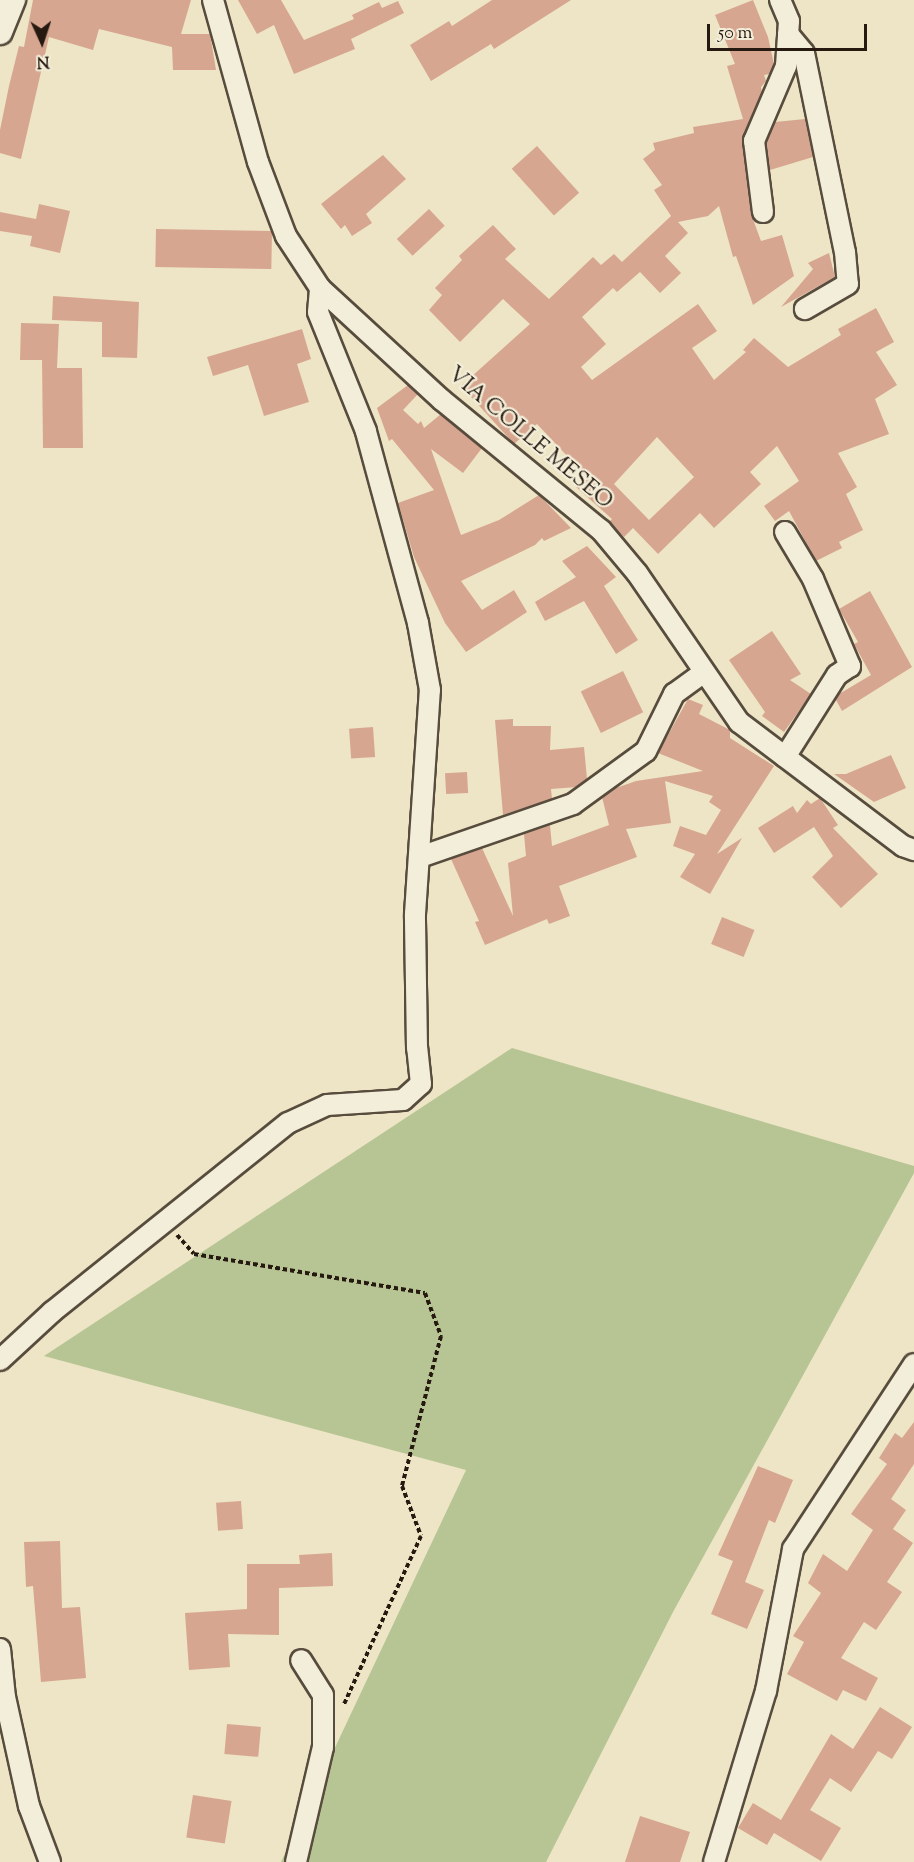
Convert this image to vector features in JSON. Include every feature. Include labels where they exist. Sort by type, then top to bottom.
[{"type":"street","points":[[0,32],[13,0]]},
{"type":"street","name":"VIA COLLE MESEO","points":[[213,0],[258,162],[286,236],[320,288],[442,400],[601,530],[637,573],[738,722],[914,850]]},
{"type":"street","points":[[763,212],[754,141],[786,66],[789,21],[780,0]]},
{"type":"street","points":[[788,33],[804,53],[845,252],[848,284],[805,309]]},
{"type":"street","points":[[0,1360],[52,1312],[288,1123],[327,1105],[403,1100],[421,1084],[414,989],[430,690],[418,623],[366,431],[318,312],[320,288]]},
{"type":"street","points":[[785,532],[813,579],[850,666],[837,675],[785,757]]},
{"type":"street","points":[[420,857],[504,831],[573,804],[646,751],[674,694],[704,672]]},
{"type":"street","points":[[714,1862],[766,1691],[794,1549],[914,1364]]},
{"type":"street","points":[[0,1649],[5,1697],[28,1806],[51,1862]]},
{"type":"street","points":[[296,1862],[323,1747],[323,1695],[301,1660]]},
{"type":"path","points":[[166,1222],[194,1254],[425,1293],[441,1336],[402,1486],[421,1536],[379,1634],[323,1747]]},
{"type":"green space","points":[[512,1048],[914,1166],[914,1173],[673,1612],[546,1862],[281,1862],[466,1470],[44,1356]]},
{"type":"building","points":[[33,0],[191,0],[181,34],[210,34],[216,70],[173,70],[172,47],[99,29],[93,50],[49,37],[21,159],[0,153],[0,130],[9,86],[19,46],[24,47]]},
{"type":"building","points":[[238,0],[281,0],[304,40],[354,19],[352,15],[379,2],[382,8],[398,1],[404,13],[351,39],[355,49],[294,74],[274,25],[257,34]]},
{"type":"building","points":[[492,0],[571,0],[494,49],[491,44],[431,81],[410,45],[449,21],[452,26]]},
{"type":"building","points":[[753,0],[768,37],[774,64],[770,74],[764,75],[766,81],[761,87],[762,92],[743,137],[751,214],[761,241],[782,235],[794,276],[753,305],[736,256],[733,257],[719,206],[708,216],[678,222],[688,233],[665,256],[681,273],[660,293],[640,272],[617,292],[613,288],[582,317],[606,344],[581,367],[592,380],[698,304],[717,331],[692,348],[714,380],[746,352],[743,350],[754,338],[788,367],[841,335],[838,329],[876,308],[894,342],[876,352],[897,385],[875,399],[889,434],[838,453],[857,487],[846,494],[863,530],[839,542],[842,548],[816,561],[789,511],[775,521],[764,506],[799,481],[777,446],[750,472],[761,484],[714,528],[700,513],[658,554],[633,528],[624,537],[609,522],[612,519],[576,487],[586,476],[537,424],[514,444],[461,386],[530,324],[503,299],[460,342],[429,310],[442,295],[435,288],[462,260],[459,256],[493,225],[516,249],[505,259],[549,299],[593,257],[601,265],[614,254],[622,262],[671,216],[654,190],[662,185],[643,159],[655,150],[653,143],[694,133],[693,127],[743,119],[727,66],[735,64],[715,15]],"holes":[[[657,437],[694,477],[649,520],[614,484]]]},
{"type":"building","points":[[805,119],[813,157],[770,170],[766,143],[775,122]]},
{"type":"building","points":[[537,146],[579,193],[554,216],[512,169]]},
{"type":"building","points":[[383,155],[406,179],[366,214],[372,223],[352,236],[345,225],[341,229],[321,204]]},
{"type":"building","points":[[39,204],[70,211],[60,253],[30,246],[32,236],[0,231],[0,212],[36,219]]},
{"type":"building","points":[[429,209],[445,226],[413,256],[397,239]]},
{"type":"building","points":[[156,229],[272,231],[271,269],[155,267]]},
{"type":"building","points":[[829,253],[835,277],[781,307],[813,269],[808,263]]},
{"type":"building","points":[[53,296],[139,302],[137,358],[102,357],[102,322],[52,320]]},
{"type":"building","points":[[21,323],[59,324],[57,368],[82,368],[83,448],[43,448],[42,360],[20,360]]},
{"type":"building","points":[[302,329],[311,359],[297,364],[309,402],[264,416],[248,365],[213,376],[207,357]]},
{"type":"building","points":[[408,385],[418,394],[403,410],[418,424],[421,421],[424,428],[441,414],[482,448],[463,473],[431,449],[461,535],[499,520],[539,495],[571,528],[544,541],[542,538],[535,545],[461,581],[482,610],[514,590],[527,612],[466,652],[445,623],[414,557],[398,503],[434,490],[392,439],[389,441],[377,408]]},
{"type":"building","points":[[587,546],[616,577],[604,586],[638,640],[616,654],[584,601],[545,621],[535,602],[576,577],[562,561]]},
{"type":"building","points":[[870,591],[912,667],[842,711],[836,700],[839,694],[871,675],[854,644],[858,642],[839,609]]},
{"type":"building","points":[[772,631],[801,674],[790,680],[811,694],[784,732],[762,716],[765,712],[729,660]]},
{"type":"building","points":[[623,671],[643,712],[601,733],[581,692]]},
{"type":"building","points":[[688,699],[703,705],[699,714],[730,730],[730,738],[774,766],[717,854],[742,838],[710,894],[680,877],[695,854],[673,846],[680,826],[706,835],[721,810],[709,802],[713,796],[665,781],[671,823],[626,829],[637,857],[559,886],[570,916],[549,924],[547,919],[485,945],[475,922],[479,921],[451,859],[482,848],[513,916],[508,863],[526,856],[524,834],[550,825],[552,846],[609,825],[602,797],[616,788],[636,781],[703,771],[658,753]]},
{"type":"building","points":[[513,719],[513,726],[551,726],[550,750],[584,747],[587,779],[577,787],[551,789],[552,799],[503,815],[495,720]]},
{"type":"building","points":[[373,727],[375,757],[351,759],[349,729]]},
{"type":"building","points":[[891,755],[906,788],[874,802],[834,774],[846,774]]},
{"type":"building","points":[[467,772],[468,793],[446,794],[445,773]]},
{"type":"building","points":[[820,798],[838,825],[833,828],[878,874],[841,908],[812,877],[833,856],[814,827],[774,853],[758,828],[793,806],[797,813],[807,800],[811,804]]},
{"type":"building","points":[[722,917],[754,930],[744,957],[711,944]]},
{"type":"building","points":[[914,1422],[914,1464],[891,1499],[906,1510],[893,1529],[913,1543],[887,1582],[902,1592],[876,1630],[864,1622],[841,1658],[878,1678],[866,1701],[843,1690],[837,1701],[787,1674],[804,1642],[793,1636],[821,1593],[808,1583],[823,1554],[847,1571],[873,1530],[851,1514],[887,1464],[879,1458],[895,1433],[902,1438]]},
{"type":"building","points":[[758,1466],[793,1480],[775,1523],[769,1520],[745,1582],[764,1590],[747,1629],[711,1614],[733,1561],[718,1555]]},
{"type":"building","points":[[241,1501],[243,1529],[218,1531],[216,1503]]},
{"type":"building","points":[[60,1541],[62,1608],[80,1607],[86,1678],[41,1682],[33,1586],[26,1587],[24,1542]]},
{"type":"building","points":[[332,1553],[333,1586],[279,1588],[279,1635],[228,1634],[230,1667],[189,1670],[185,1613],[247,1609],[247,1564],[300,1564],[299,1555]]},
{"type":"building","points":[[880,1707],[912,1727],[892,1759],[878,1751],[851,1792],[830,1778],[810,1810],[841,1828],[821,1861],[774,1833],[767,1845],[738,1828],[753,1803],[781,1820],[831,1734],[853,1749]]},
{"type":"building","points":[[227,1724],[261,1727],[258,1757],[224,1754]]},
{"type":"building","points":[[193,1795],[232,1801],[225,1844],[186,1837]]},
{"type":"building","points":[[640,1816],[690,1832],[680,1862],[625,1862]]}]
